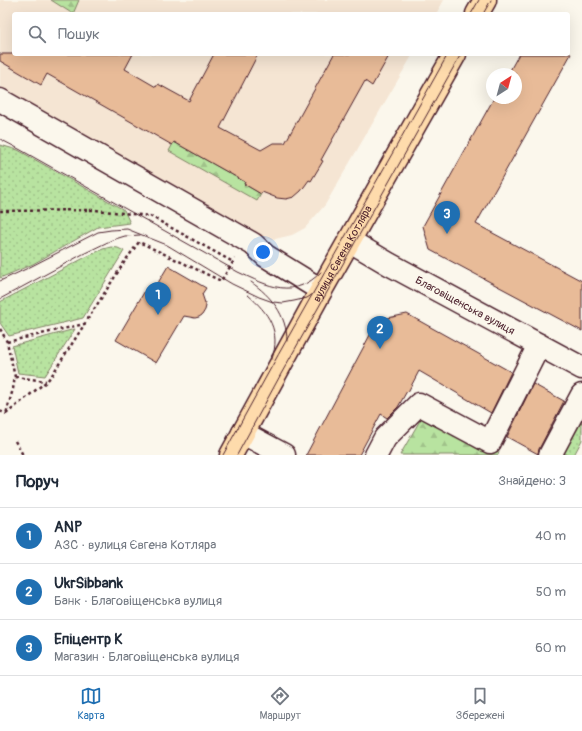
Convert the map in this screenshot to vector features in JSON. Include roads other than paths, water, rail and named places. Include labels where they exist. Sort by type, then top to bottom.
[{"type":"main road","points":[[478,12],[485,0]]},
{"type":"main road","name":"вулиця Євгена Котляра","points":[[231,455],[454,56]]},
{"type":"street","points":[[0,100],[253,244],[266,256],[322,290]]},
{"type":"street","points":[[0,113],[240,249],[266,256]]},
{"type":"street","name":"Благовіщенська вулиця","points":[[350,241],[389,264],[582,368]]},
{"type":"street","points":[[376,455],[385,438],[419,404],[490,442],[539,345]]},
{"type":"street","points":[[550,455],[582,395]]},
{"type":"street","points":[[243,433],[284,455]]},
{"type":"tram line","points":[[472,12],[479,0]]},
{"type":"tram line","points":[[484,12],[491,0]]},
{"type":"tram line","points":[[223,455],[447,56]]},
{"type":"tram line","points":[[237,455],[460,56]]},
{"type":"tram line","points":[[0,139],[238,272],[260,282],[270,286],[291,288],[301,286],[311,281],[321,272]]},
{"type":"tram line","points":[[0,281],[98,232],[127,229],[167,245],[232,284],[273,302],[283,303],[294,301],[307,298],[313,294]]},
{"type":"tram line","points":[[0,299],[112,240],[125,236],[140,235]]},
{"type":"tram line","points":[[251,282],[265,293],[281,315],[287,341]]},
{"type":"tram line","points":[[248,295],[262,309],[271,323],[275,340],[272,359]]},
{"type":"place","name":"Епіцентр К","points":[[447,234]]},
{"type":"place","name":"ANP","points":[[158,315]]},
{"type":"place","name":"UkrSibbank","points":[[380,349]]}]
